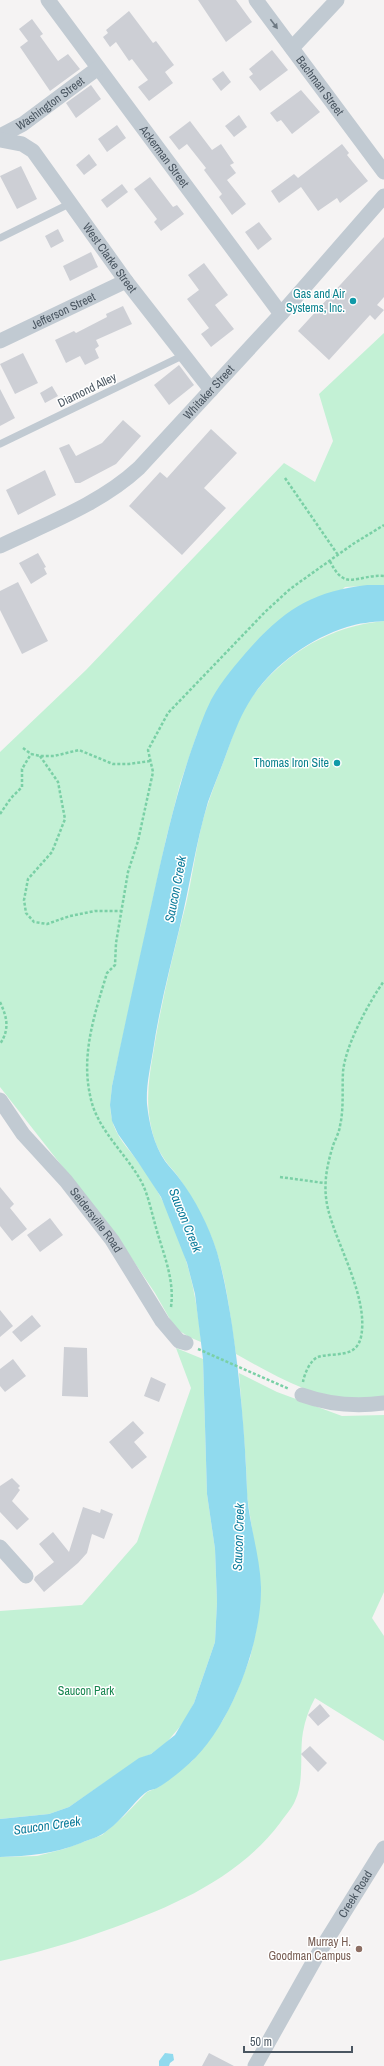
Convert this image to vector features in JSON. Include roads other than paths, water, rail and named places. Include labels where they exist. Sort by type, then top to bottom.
[{"type":"street","name":"Ackerman Street","points":[[48,0],[281,314]]},
{"type":"street","name":"Bachman Street","points":[[256,0],[384,172]]},
{"type":"street","points":[[292,48],[337,0]]},
{"type":"street","name":"Washington Street","points":[[0,136],[23,124],[98,68]]},
{"type":"street","name":"West Clarke Street","points":[[0,140],[22,144],[33,151],[126,281],[211,390]]},
{"type":"street","name":"Whitaker Street","points":[[0,546],[104,495],[121,484],[139,468],[281,314],[384,196]]},
{"type":"street","name":"Jefferson Street","points":[[0,341],[126,281]]},
{"type":"street","name":"Seidersville Road","points":[[0,1100],[23,1134],[66,1181],[112,1240],[162,1321],[179,1341],[186,1343]]},
{"type":"street","points":[[302,1395],[320,1402],[339,1405],[384,1403]]},
{"type":"street","points":[[0,1547],[26,1576]]},
{"type":"street","name":"Creek Road","points":[[255,2066],[315,1959],[384,1848]]},
{"type":"lane","points":[[0,238],[71,203]]},
{"type":"lane","name":"Diamond Alley","points":[[0,444],[184,355]]},
{"type":"water","name":"Saucon Creek","points":[[367,585],[384,585],[384,621],[347,627],[332,632],[304,647],[278,667],[266,679],[256,691],[239,722],[210,796],[204,817],[155,1035],[148,1084],[147,1104],[155,1141],[161,1155],[185,1186],[196,1204],[214,1242],[222,1270],[232,1325],[240,1387],[249,1514],[259,1562],[261,1587],[260,1610],[256,1634],[249,1660],[240,1686],[228,1711],[215,1733],[200,1753],[168,1781],[145,1793],[113,1826],[98,1836],[61,1850],[31,1855],[0,1857],[0,1819],[49,1814],[69,1807],[139,1758],[151,1754],[175,1735],[194,1703],[215,1642],[217,1602],[215,1549],[207,1494],[203,1359],[195,1294],[187,1263],[161,1197],[118,1134],[112,1121],[110,1105],[112,1086],[170,823],[191,751],[211,700],[225,679],[251,647],[264,633],[289,612],[317,597],[332,592]]},
{"type":"water","points":[[165,2053],[173,2054],[174,2060],[169,2066],[159,2066],[159,2061]]},
{"type":"place","name":"Gas and Air Systems, Inc.","points":[[353,301]]},
{"type":"place","name":"Thomas Iron Site","points":[[337,763]]},
{"type":"place","name":"Murray H. Goodman Campus","points":[[359,1949]]},
{"type":"park label","name":"Saucon Park","points":[[86,1691]]}]
